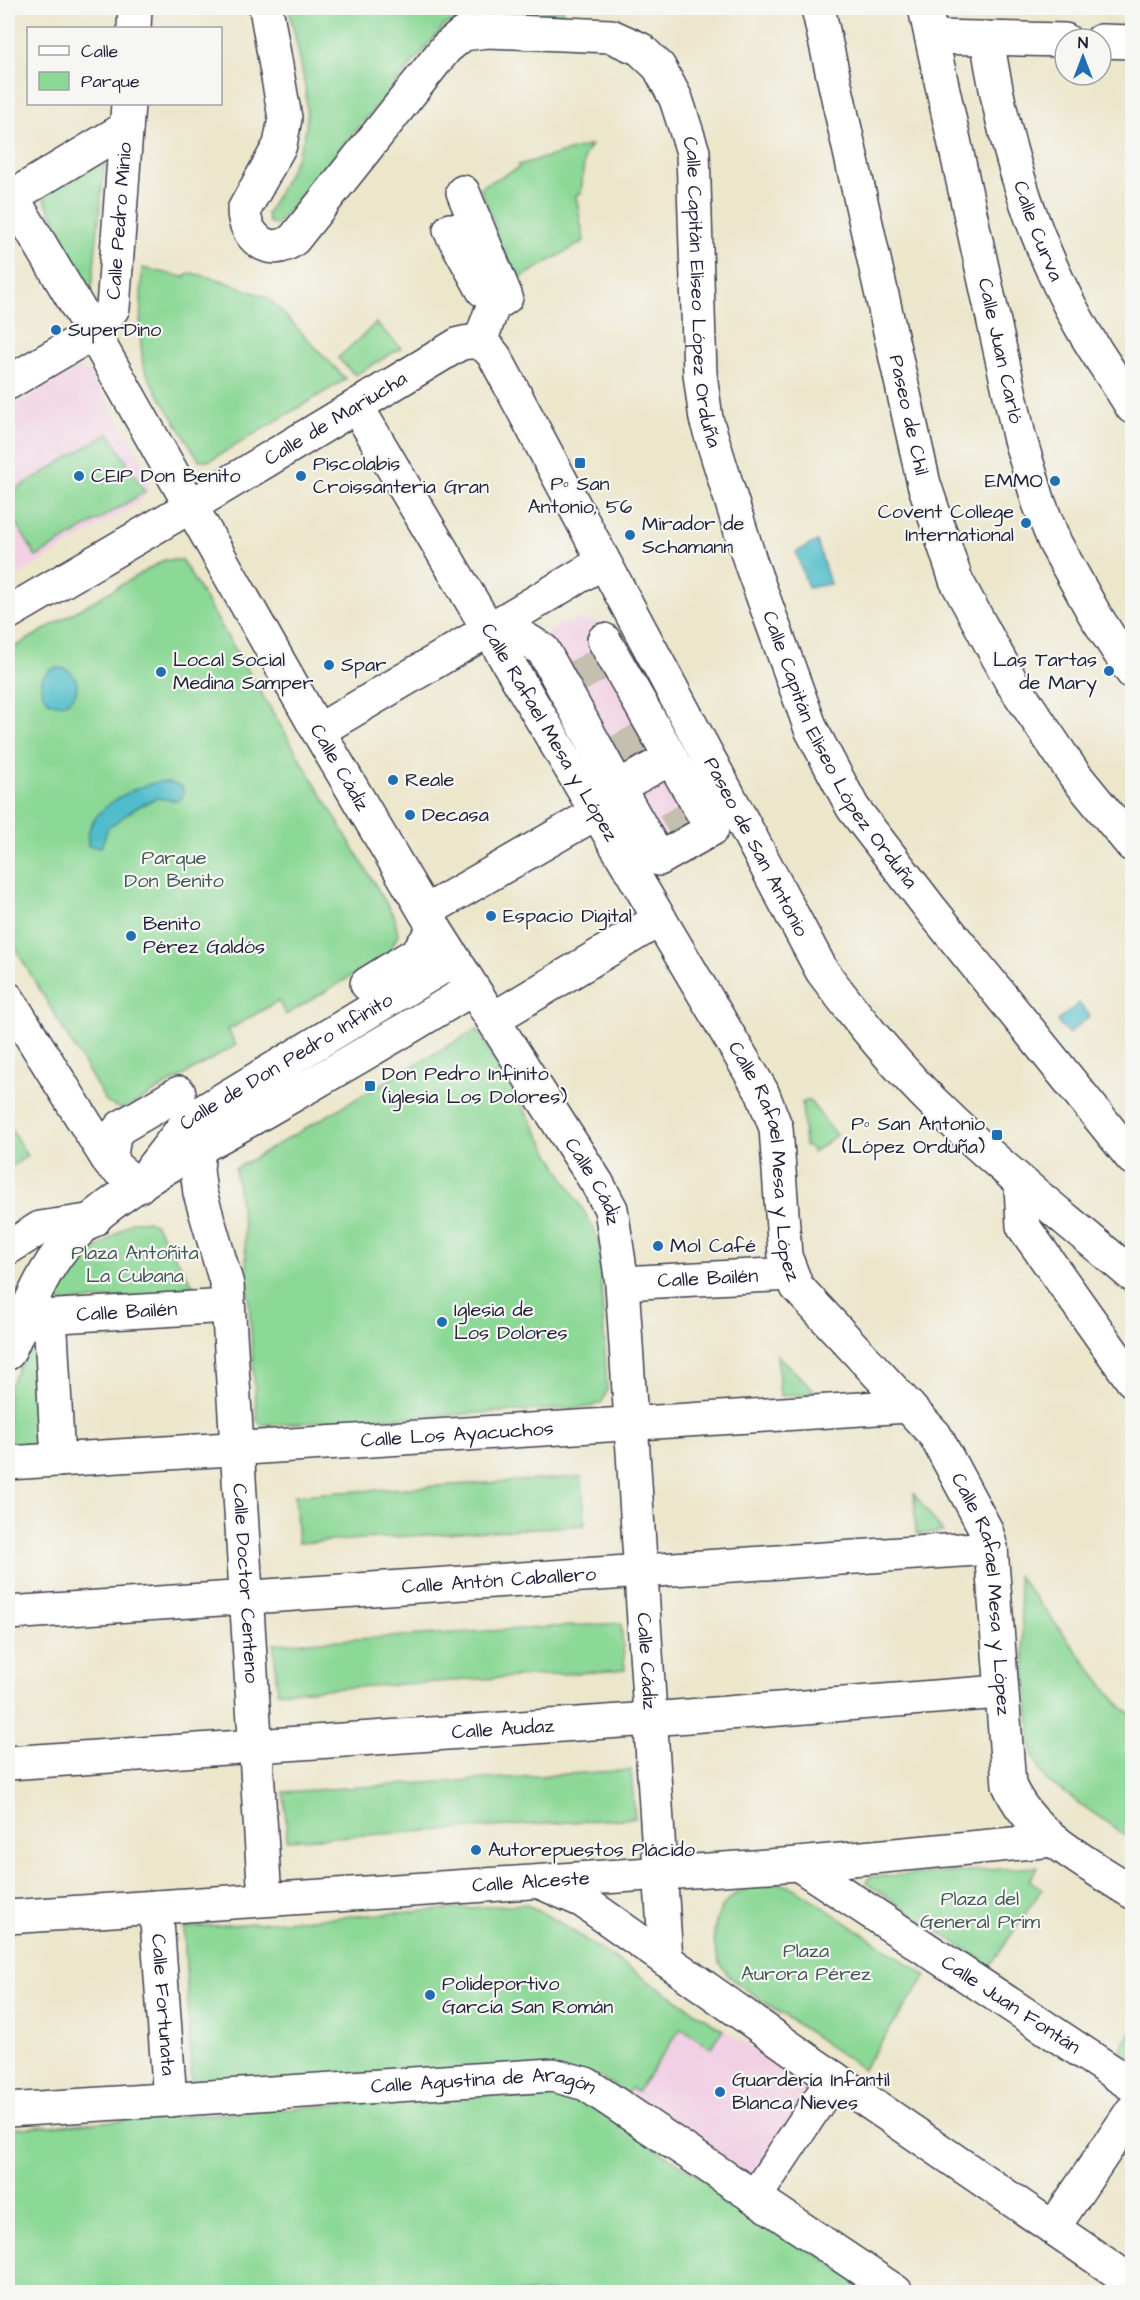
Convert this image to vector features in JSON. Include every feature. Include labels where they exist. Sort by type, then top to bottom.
[{"type":"street","points":[[134,27],[135,8]]},
{"type":"street","name":"Calle Capitán Eliseo López Orduña","points":[[266,8],[285,118],[280,145],[244,210],[244,220],[252,237],[269,247],[280,248],[294,239],[446,48],[463,34],[488,31],[611,36],[640,49],[659,68],[676,99],[693,152],[699,374],[706,419],[751,564],[811,729],[853,808],[1132,1158]]},
{"type":"street","name":"Paseo de Chil","points":[[818,8],[924,484],[956,580],[1011,681],[1074,774],[1132,845]]},
{"type":"street","points":[[928,22],[987,38],[1053,40]]},
{"type":"street","name":"Calle Juan Carló","points":[[928,22],[1019,436],[1039,503],[1055,543],[1095,615],[1132,672]]},
{"type":"street","name":"Calle Curva","points":[[987,38],[1006,139],[1034,225],[1078,321],[1132,406]]},
{"type":"street","points":[[1113,41],[1132,42]]},
{"type":"street","points":[[9,196],[127,116]]},
{"type":"street","name":"Calle Pedro Minio","points":[[93,333],[113,308],[127,116]]},
{"type":"street","points":[[463,192],[506,297],[493,306],[480,342]]},
{"type":"street","name":"Calle Cádiz","points":[[9,196],[93,333],[318,731],[430,920],[611,1209],[617,1235],[622,1283],[666,1959]]},
{"type":"street","points":[[450,230],[483,288],[480,342]]},
{"type":"street","points":[[8,383],[93,333]]},
{"type":"street","name":"Calle de Mariucha","points":[[8,613],[191,507],[459,344],[470,341],[480,342]]},
{"type":"street","name":"Paseo de San Antonio","points":[[480,342],[495,357],[630,615],[822,971],[859,1020],[939,1108],[1021,1184],[1132,1275]]},
{"type":"street","name":"Calle Rafael Mesa y López","points":[[357,407],[486,630],[762,1092],[776,1128],[785,1256],[797,1287],[934,1435],[986,1530],[991,1548],[1000,1692],[1009,1785],[1024,1814],[1054,1840],[1132,1892]]},
{"type":"street","points":[[318,731],[603,562]]},
{"type":"street","points":[[486,630],[526,640],[543,650],[562,675],[611,767],[658,835],[660,859],[712,829],[699,813],[605,651],[630,615]]},
{"type":"street","points":[[1095,615],[1132,642]]},
{"type":"street","points":[[611,767],[658,742]]},
{"type":"street","points":[[367,984],[417,953],[430,920],[596,813]]},
{"type":"street","points":[[493,1019],[660,919]]},
{"type":"street","name":"Calle de Don Pedro Infinito","points":[[139,1186],[189,1120],[454,960]]},
{"type":"street","name":"Calle de Don Pedro Infinito","points":[[8,1353],[31,1318],[56,1257],[94,1220],[139,1186],[199,1147],[368,1053],[472,989]]},
{"type":"street","points":[[8,999],[17,1035],[110,1163],[139,1186]]},
{"type":"street","points":[[110,1163],[114,1135],[122,1127],[180,1093]]},
{"type":"street","name":"Calle Doctor Centeno","points":[[199,1147],[197,1170],[200,1193],[224,1266],[228,1306],[265,1899]]},
{"type":"street","points":[[1021,1184],[1023,1226],[1132,1380]]},
{"type":"street","name":"Calle Doctor Centeno","points":[[139,1186],[176,1192],[224,1266]]},
{"type":"street","points":[[8,1248],[40,1228],[94,1220]]},
{"type":"street","name":"Calle Bailén","points":[[622,1283],[791,1274]]},
{"type":"street","name":"Calle Bailén","points":[[31,1318],[228,1306]]},
{"type":"street","points":[[31,1318],[51,1333],[58,1460]]},
{"type":"street","name":"Calle Los Ayacuchos","points":[[8,1463],[908,1406]]},
{"type":"street","name":"Calle Antón Caballero","points":[[8,1613],[641,1573],[991,1548]]},
{"type":"street","name":"Calle Audaz","points":[[8,1763],[650,1719],[1000,1692]]},
{"type":"street","name":"Calle Alceste","points":[[8,1917],[798,1864],[1054,1840]]},
{"type":"street","name":"Calle Juan Fontán","points":[[798,1864],[1132,2085]]},
{"type":"street","points":[[536,1880],[584,1901],[834,2078],[1132,2282]]},
{"type":"street","name":"Calle Fortunata","points":[[156,1907],[170,2100]]},
{"type":"street","name":"Calle Agustina de Aragón","points":[[8,2110],[553,2075],[586,2084],[896,2292]]},
{"type":"street","points":[[755,2197],[834,2078]]},
{"type":"street","points":[[1053,2228],[1132,2111]]},
{"type":"shaded area","name":"CEIP Don Benito","points":[[78,367],[89,371],[149,472],[150,487],[144,498],[137,504],[8,581],[8,410]]},
{"type":"shaded area","points":[[580,619],[603,624],[723,836],[662,873],[544,637],[559,624]]},
{"type":"shaded area","name":"Guardería Infantil Blanca Nieves","points":[[687,2005],[813,2089],[753,2178],[627,2094]]},
{"type":"green space","points":[[289,8],[563,8],[563,14],[473,14],[445,25],[276,225],[269,222],[267,214],[290,171],[306,129],[306,94]]},
{"type":"green space","points":[[591,145],[585,154],[581,193],[576,196],[584,241],[520,278],[497,240],[496,229],[480,187],[519,168],[518,165]]},
{"type":"green space","points":[[106,151],[91,295],[40,190]]},
{"type":"green space","points":[[142,268],[184,277],[191,273],[221,280],[268,298],[346,379],[211,460],[199,460],[143,365],[140,335]]},
{"type":"green space","points":[[376,323],[401,348],[355,375],[338,358]]},
{"type":"green space","points":[[109,433],[145,492],[36,557],[8,508],[8,494]]},
{"type":"green space","name":"Parque Don Benito","points":[[164,560],[182,560],[395,918],[398,935],[387,955],[286,1015],[278,1001],[228,1030],[236,1045],[129,1107],[121,1109],[107,1103],[8,936],[8,651]]},
{"type":"green space","points":[[477,1029],[593,1227],[599,1242],[607,1391],[602,1402],[591,1407],[261,1425],[257,1420],[244,1229],[235,1169]]},
{"type":"green space","points":[[809,1100],[836,1135],[813,1153],[811,1148],[805,1146],[802,1103]]},
{"type":"green space","points":[[8,1124],[27,1156],[8,1169]]},
{"type":"green space","name":"Plaza Antoñita La Cubana","points":[[133,1221],[148,1221],[155,1224],[198,1293],[50,1303],[87,1256]]},
{"type":"green space","points":[[36,1335],[55,1444],[8,1447],[8,1389]]},
{"type":"green space","points":[[777,1355],[817,1393],[780,1396]]},
{"type":"green space","points":[[582,1477],[585,1525],[298,1543],[295,1495]]},
{"type":"green space","points":[[914,1494],[943,1532],[916,1534]]},
{"type":"green space","points":[[1018,1576],[1116,1701],[1132,1717],[1132,1840],[1045,1779],[1032,1753]]},
{"type":"green space","points":[[621,1623],[625,1670],[277,1692],[274,1644]]},
{"type":"green space","points":[[631,1770],[635,1818],[287,1840],[284,1792]]},
{"type":"green space","name":"Plaza del General Prim","points":[[1038,1867],[1029,1880],[1042,1889],[990,1966],[867,1883],[870,1877]]},
{"type":"green space","name":"Plaza Aurora Pérez","points":[[778,1883],[796,1889],[926,1976],[863,2069],[738,1984],[727,1974],[720,1962],[715,1949],[714,1936],[721,1910],[729,1899],[750,1886]]},
{"type":"green space","name":"Polideportivo García San Román","points":[[526,1904],[557,1921],[723,2030],[711,2048],[681,2028],[637,2092],[631,2088],[627,2094],[598,2076],[192,2088],[184,1928]]},
{"type":"green space","points":[[1132,2034],[1132,2060],[1119,2051]]},
{"type":"green space","points":[[540,2090],[572,2093],[874,2292],[8,2292],[8,2129]]},
{"type":"water","points":[[817,541],[830,584],[808,588],[796,552]]},
{"type":"water","points":[[59,668],[72,673],[77,686],[72,699],[59,704],[46,699],[41,686],[46,673]]},
{"type":"water","points":[[157,782],[169,782],[182,787],[184,794],[179,801],[157,798],[136,808],[108,828],[101,847],[88,846],[88,833],[100,812],[122,796]]},
{"type":"water","points":[[1079,1003],[1090,1016],[1068,1034],[1057,1021]]},
{"type":"tunnel","points":[[571,680],[605,661]]},
{"type":"tunnel","points":[[612,755],[646,736]]},
{"type":"tunnel","points":[[667,830],[697,814]]},
{"type":"place","name":"SuperDino","points":[[56,330]]},
{"type":"place","name":"Pº San Antonio, 56","points":[[580,463]]},
{"type":"place","name":"CEIP Don Benito","points":[[79,476]]},
{"type":"place","name":"Piscolabis Croissanteria Gran","points":[[301,476]]},
{"type":"place","name":"EMMO","points":[[1055,481]]},
{"type":"place","name":"Covent College International","points":[[1026,523]]},
{"type":"place","name":"Mirador de Schamann","points":[[630,535]]},
{"type":"place","name":"Spar","points":[[329,665]]},
{"type":"place","name":"Las Tartas de Mary","points":[[1109,671]]},
{"type":"place","name":"Local Social Medina Samper","points":[[161,672]]},
{"type":"place","name":"Reale","points":[[393,780]]},
{"type":"place","name":"Decasa","points":[[410,815]]},
{"type":"place","name":"Espacio Digital","points":[[491,916]]},
{"type":"place","name":"Benito Pérez Galdós","points":[[131,936]]},
{"type":"place","name":"Don Pedro Infinito (iglesia Los Dolores)","points":[[370,1086]]},
{"type":"place","name":"Pº San Antonio (López Orduña)","points":[[997,1135]]},
{"type":"place","name":"Mol Café","points":[[658,1246]]},
{"type":"place","name":"Iglesia de Los Dolores","points":[[442,1322]]},
{"type":"place","name":"Autorepuestos Plácido","points":[[476,1850]]},
{"type":"place","name":"Polideportivo García San Román","points":[[430,1995]]},
{"type":"place","name":"Guardería Infantil Blanca Nieves","points":[[720,2092]]}]
